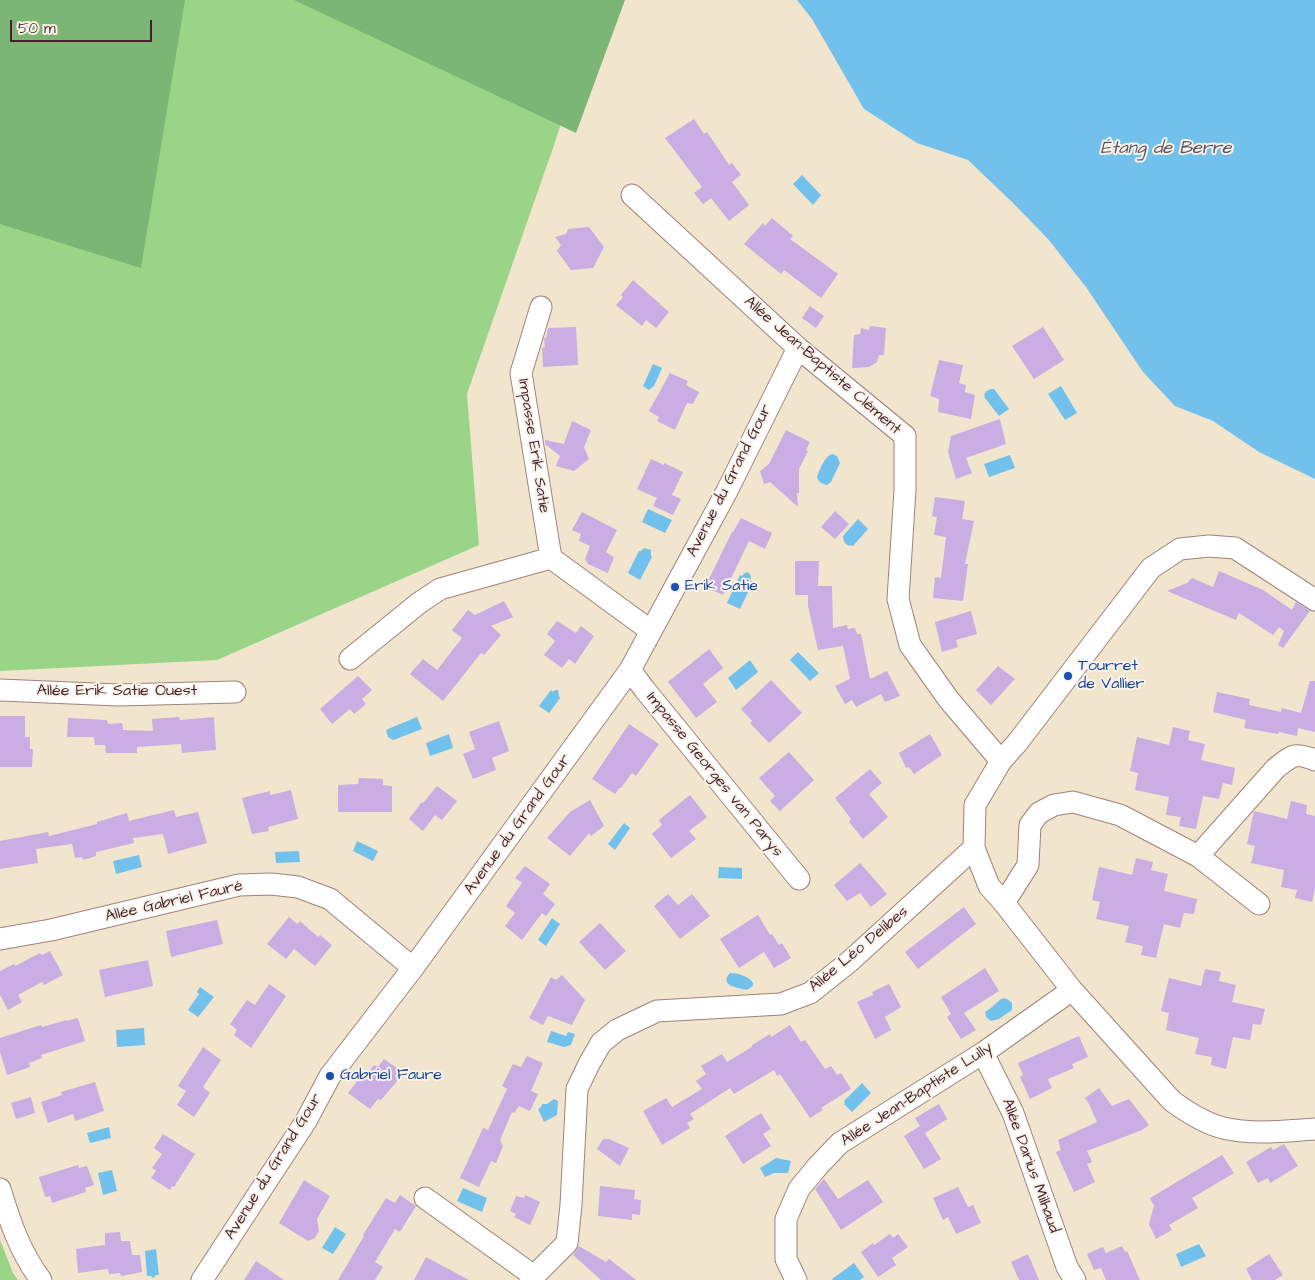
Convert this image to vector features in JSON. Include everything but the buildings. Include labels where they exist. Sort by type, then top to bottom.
[{"type":"street","name":"Allée Jean-Baptiste Clément","points":[[632,195],[798,348],[905,436],[905,490],[898,599],[910,645],[949,700],[1001,761]]},
{"type":"street","name":"Impasse Erik Satie","points":[[541,307],[521,373],[551,558]]},
{"type":"street","name":"Avenue du Grand Gour","points":[[202,1280],[306,1121],[330,1076],[413,968],[630,670],[727,492],[798,348]]},
{"type":"street","points":[[1315,600],[1234,548],[1209,546],[1180,549],[1151,568],[1017,743],[1001,761],[975,805],[974,848],[989,886],[1072,990],[1172,1101],[1191,1114],[1222,1128],[1255,1132],[1315,1129]]},
{"type":"street","points":[[350,659],[418,603],[440,589],[551,558],[651,631]]},
{"type":"street","name":"Impasse Georges van Parys","points":[[630,670],[799,879]]},
{"type":"street","name":"Allée Erik Satie Ouest","points":[[0,690],[118,695],[235,692]]},
{"type":"street","points":[[1198,856],[1276,768],[1288,758],[1300,754],[1315,760]]},
{"type":"street","points":[[1004,903],[1028,865],[1030,825],[1038,813],[1054,805],[1073,802],[1120,815],[1198,856],[1259,904]]},
{"type":"street","name":"Allée Léo Delibes","points":[[532,1278],[567,1243],[576,1132],[577,1089],[601,1043],[617,1030],[657,1011],[781,1004],[810,993],[849,962],[974,848]]},
{"type":"street","name":"Allée Gabriel Fauré","points":[[0,939],[52,930],[239,885],[272,884],[298,887],[330,899],[413,968]]},
{"type":"street","name":"Allée Jean-Baptiste Lully","points":[[796,1280],[786,1259],[786,1219],[798,1189],[817,1167],[840,1143],[984,1053],[1072,990]]},
{"type":"street","name":"Allée Darius Milhaud","points":[[984,1053],[1013,1113],[1066,1267],[1075,1280]]},
{"type":"street","points":[[0,1188],[12,1227],[30,1264],[41,1280]]},
{"type":"street","points":[[425,1198],[532,1278]]},
{"type":"green space","points":[[0,0],[601,0],[554,145],[467,394],[479,545],[217,660],[0,671]]},
{"type":"green space","points":[[0,0],[185,0],[141,268],[0,224]]},
{"type":"green space","points":[[294,0],[625,0],[576,133]]},
{"type":"green space","points":[[0,1240],[13,1273],[18,1280],[0,1280]]},
{"type":"water","name":"Étang de Berre","points":[[797,0],[1315,0],[1315,479],[1259,452],[1213,421],[1175,406],[1143,372],[1086,287],[1048,239],[1012,202],[968,160],[917,143],[864,109],[812,19]]},
{"type":"water","points":[[802,175],[821,195],[813,205],[793,184]]},
{"type":"water","points":[[653,364],[662,368],[654,386],[649,390],[643,386]]},
{"type":"water","points":[[1061,386],[1077,413],[1065,420],[1048,394]]},
{"type":"water","points":[[994,389],[1009,409],[999,416],[984,396],[985,392]]},
{"type":"water","points":[[832,454],[837,456],[840,463],[831,482],[827,485],[818,480],[817,477],[825,460]]},
{"type":"water","points":[[1010,455],[1015,468],[989,477],[984,464]]},
{"type":"water","points":[[648,509],[672,520],[665,533],[642,522]]},
{"type":"water","points":[[858,519],[868,529],[853,546],[847,545],[844,542],[843,536]]},
{"type":"water","points":[[644,548],[651,550],[652,557],[640,580],[628,573],[639,551]]},
{"type":"water","points":[[746,572],[750,574],[751,581],[753,582],[740,609],[727,603],[740,575],[742,576]]},
{"type":"water","points":[[798,652],[819,673],[810,681],[790,660]]},
{"type":"water","points":[[750,660],[758,672],[736,690],[728,678]]},
{"type":"water","points":[[551,690],[553,692],[558,690],[560,698],[549,713],[539,706]]},
{"type":"water","points":[[417,717],[422,729],[393,740],[388,737],[386,731],[388,729]]},
{"type":"water","points":[[449,734],[453,748],[430,756],[426,743]]},
{"type":"water","points":[[624,823],[630,828],[615,850],[608,844]]},
{"type":"water","points":[[357,841],[378,851],[373,861],[353,851]]},
{"type":"water","points":[[299,851],[300,862],[276,863],[275,852]]},
{"type":"water","points":[[139,855],[142,867],[116,874],[113,861]]},
{"type":"water","points":[[719,867],[742,868],[742,879],[718,878]]},
{"type":"water","points":[[552,918],[560,924],[546,946],[538,940]]},
{"type":"water","points":[[730,973],[746,977],[753,983],[753,986],[747,990],[731,986],[726,981]]},
{"type":"water","points":[[200,987],[214,997],[198,1017],[188,1010],[199,994],[197,992]]},
{"type":"water","points":[[1001,999],[1012,1003],[1012,1010],[999,1019],[991,1021],[986,1017],[985,1012]]},
{"type":"water","points":[[144,1028],[145,1045],[117,1047],[116,1030]]},
{"type":"water","points":[[551,1031],[566,1036],[568,1032],[575,1034],[571,1045],[564,1047],[547,1042]]},
{"type":"water","points":[[862,1083],[871,1093],[852,1112],[844,1104],[844,1101]]},
{"type":"water","points":[[554,1099],[558,1101],[557,1115],[544,1122],[538,1109],[542,1104],[547,1104]]},
{"type":"water","points":[[109,1127],[111,1138],[90,1143],[87,1133]]},
{"type":"water","points":[[776,1158],[791,1161],[788,1173],[774,1173],[765,1177],[760,1168]]},
{"type":"water","points":[[112,1170],[117,1191],[103,1195],[98,1173]]},
{"type":"water","points":[[463,1188],[487,1198],[482,1212],[457,1201]]},
{"type":"water","points":[[335,1227],[346,1234],[333,1254],[322,1248]]},
{"type":"water","points":[[1199,1244],[1206,1256],[1181,1267],[1176,1254]]},
{"type":"water","points":[[156,1249],[159,1275],[153,1278],[147,1276],[145,1251]]},
{"type":"water","points":[[854,1263],[864,1277],[860,1280],[832,1279]]},
{"type":"place","name":"Erik Satie","points":[[675,587]]},
{"type":"place","name":"Tourret de Vallier","points":[[1068,676]]},
{"type":"place","name":"Gabriel Faure","points":[[330,1076]]}]
